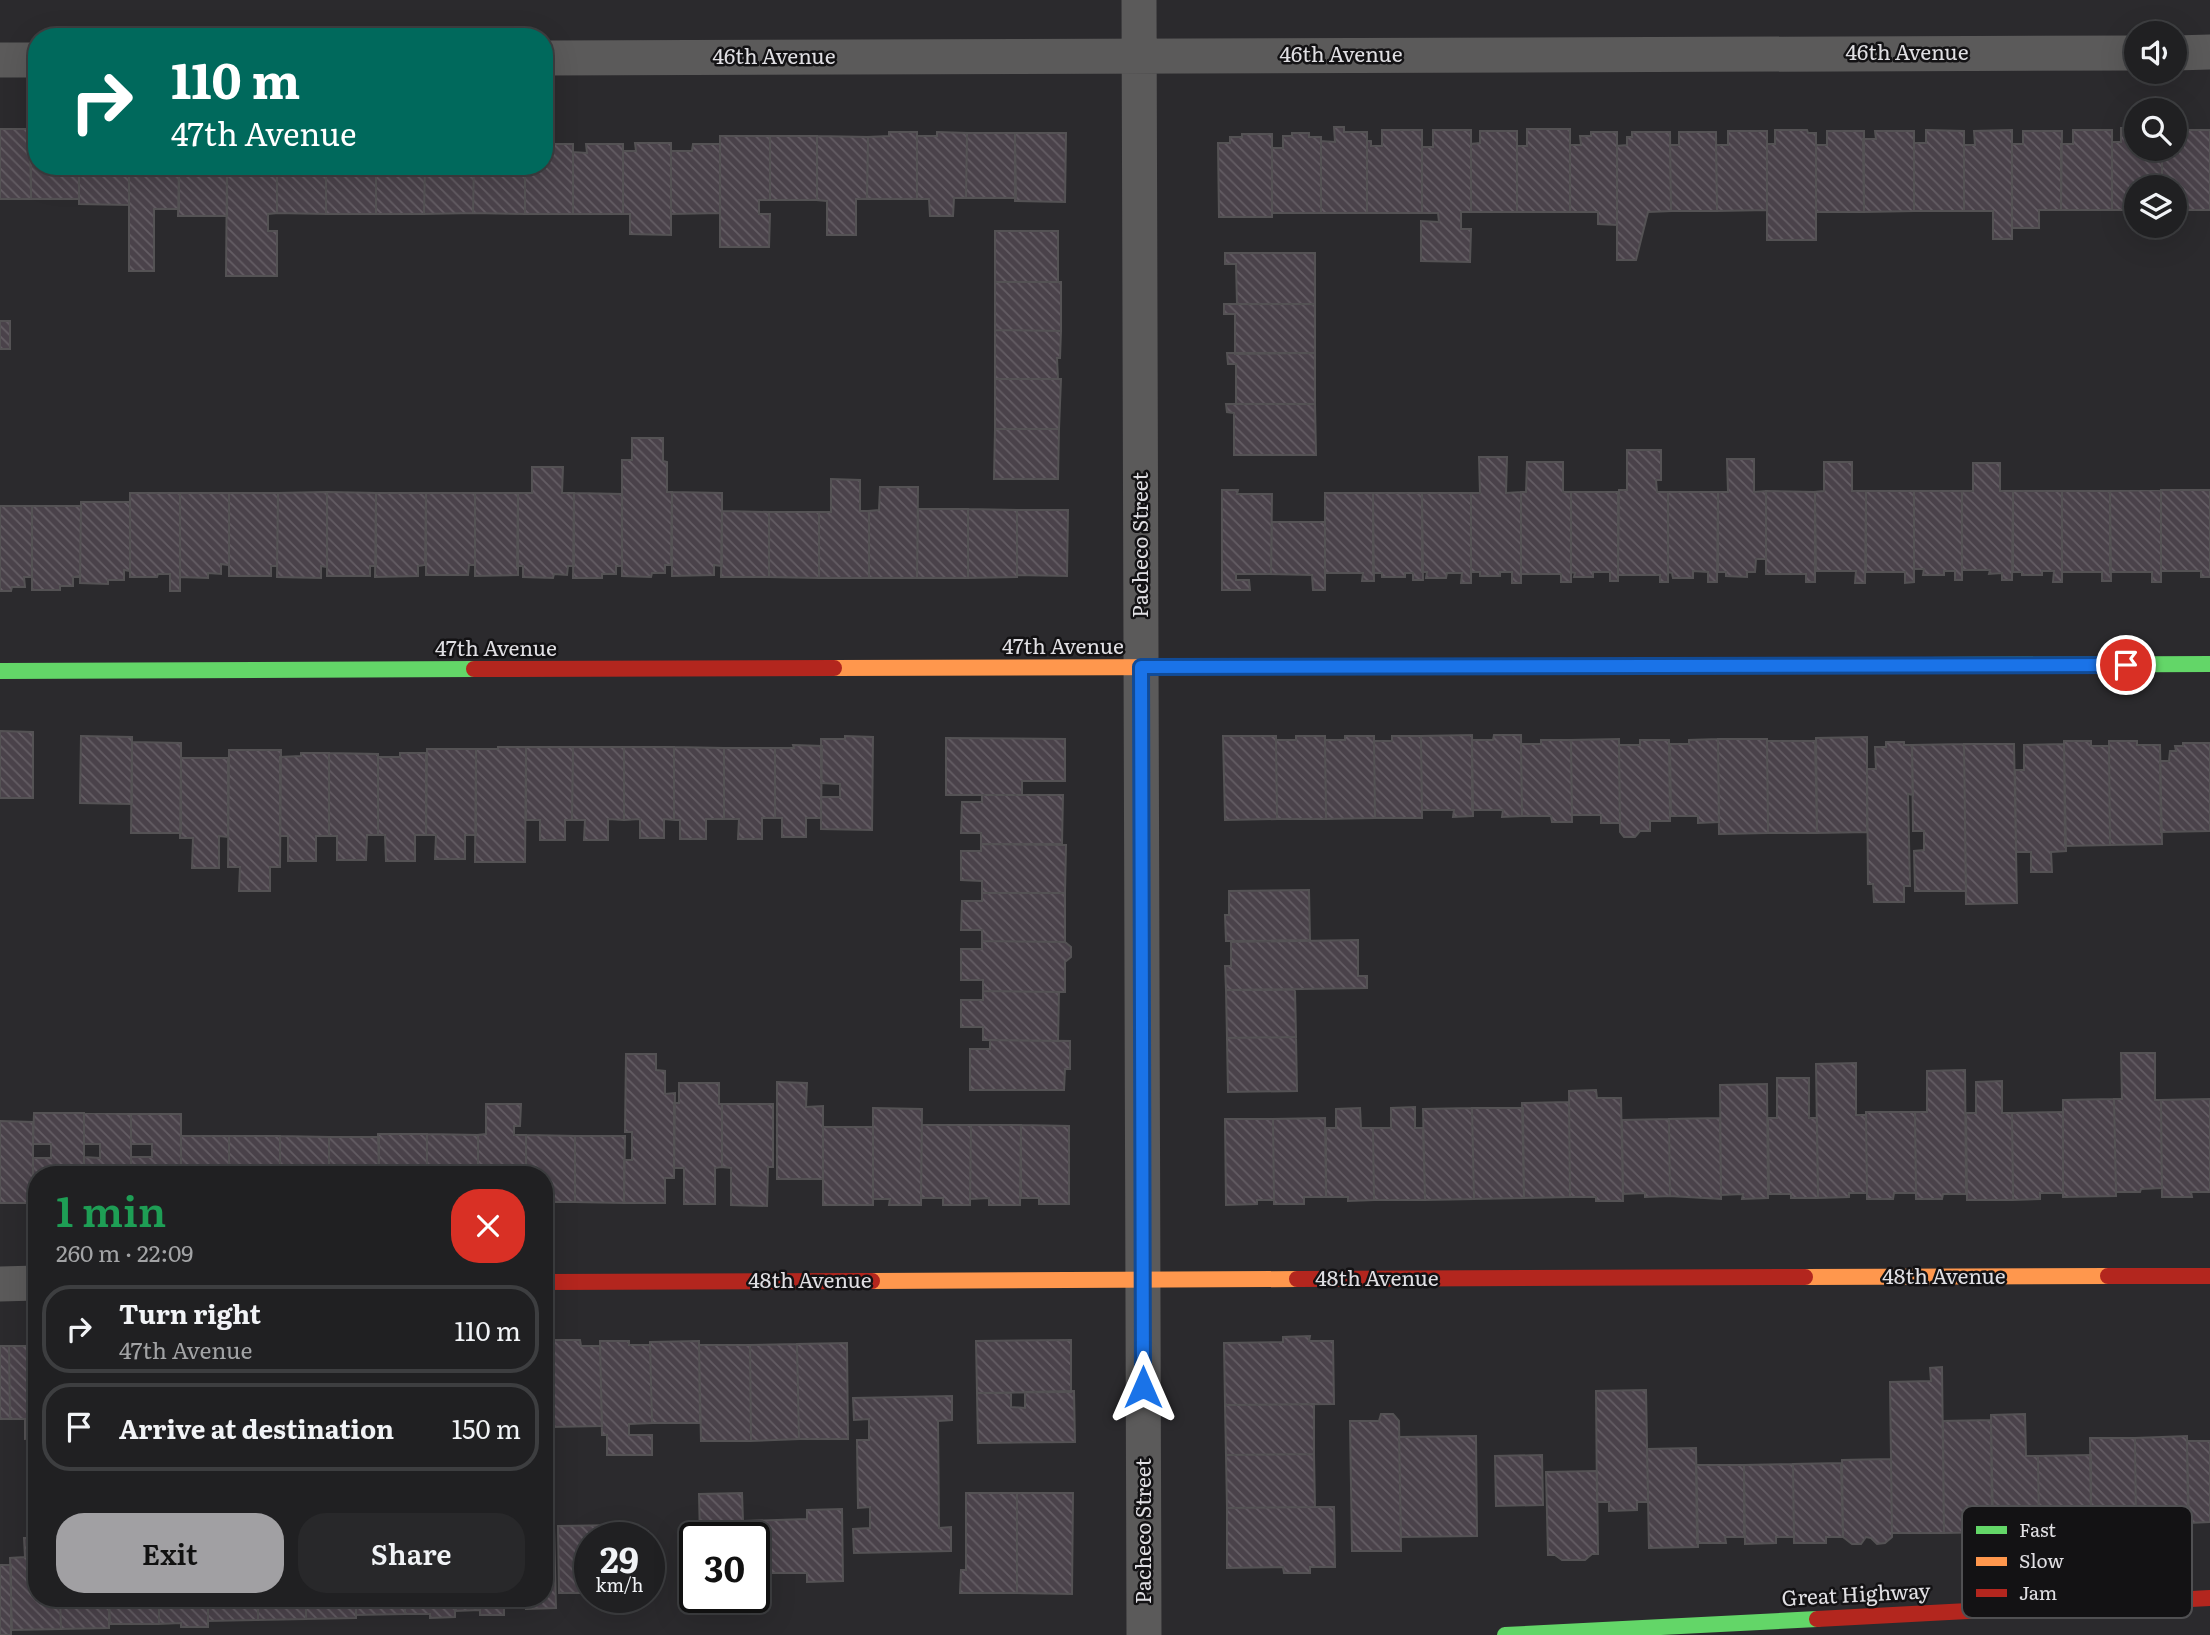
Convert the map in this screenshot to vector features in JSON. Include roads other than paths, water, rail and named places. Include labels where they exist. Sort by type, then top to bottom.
[{"type":"street","name":"Pacheco Street","points":[[1139,0],[1144,1635]]},
{"type":"street","points":[[2187,52],[2210,52]]},
{"type":"street","name":"46th Avenue","points":[[553,58],[2124,53]]},
{"type":"street","points":[[0,60],[28,60]]},
{"type":"street","name":"47th Avenue","points":[[0,671],[2210,664]]},
{"type":"street","name":"48th Avenue","points":[[553,1282],[2210,1276]]},
{"type":"street","points":[[0,1283],[28,1283]]},
{"type":"street","name":"Great Highway","points":[[2192,1599],[2210,1598]]},
{"type":"street","name":"Great Highway","points":[[1505,1635],[1962,1611]]}]
